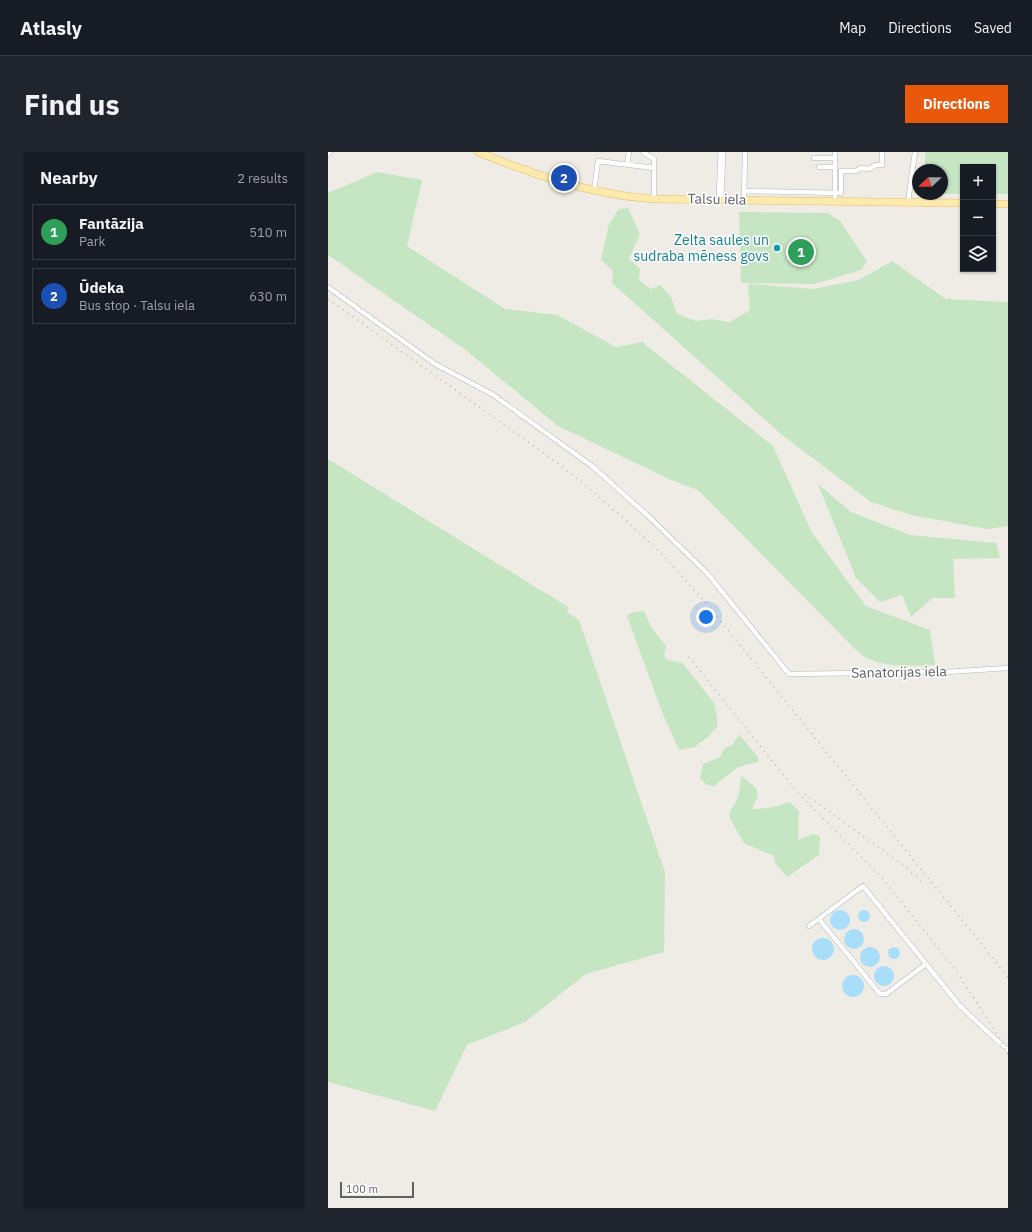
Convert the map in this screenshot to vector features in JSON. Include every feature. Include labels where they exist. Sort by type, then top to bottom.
[{"type":"main road","name":"Talsu iela","points":[[478,152],[540,176],[628,197],[654,199],[744,200],[835,197],[908,202],[960,203]]},
{"type":"main road","points":[[996,204],[1008,204]]},
{"type":"street","points":[[627,165],[629,152]]},
{"type":"street","points":[[643,152],[654,159],[654,199]]},
{"type":"street","points":[[720,199],[722,152]]},
{"type":"street","points":[[744,200],[745,152]]},
{"type":"street","points":[[835,152],[835,197]]},
{"type":"street","points":[[819,167],[841,171],[856,171],[860,168],[869,169],[876,165],[882,165],[882,152]]},
{"type":"street","points":[[908,202],[915,152]]},
{"type":"street","points":[[814,158],[835,158]]},
{"type":"street","points":[[594,190],[598,161],[654,168]]},
{"type":"street","points":[[744,191],[835,197],[841,193],[841,171]]},
{"type":"street","name":"Sanatorijas iela","points":[[328,286],[434,364],[492,394],[592,466],[646,514],[707,573],[789,674],[945,672],[1008,668]]},
{"type":"street","points":[[809,926],[863,886],[960,1006],[1008,1050]]},
{"type":"street","points":[[819,919],[880,994],[886,994],[926,964]]},
{"type":"green space","points":[[925,152],[1008,152],[1008,194],[996,194],[996,164],[960,164],[960,194],[948,194],[948,164],[925,164]]},
{"type":"green space","points":[[377,172],[422,180],[407,246],[505,309],[557,315],[616,347],[642,342],[773,446],[812,533],[866,606],[930,630],[935,665],[892,665],[875,661],[864,656],[857,651],[698,490],[669,479],[558,426],[467,351],[328,255],[328,193]]},
{"type":"green space","points":[[628,208],[640,234],[629,259],[640,269],[639,280],[651,289],[660,285],[671,297],[677,314],[696,321],[712,319],[729,322],[750,310],[748,286],[750,284],[813,289],[859,280],[892,261],[946,299],[1008,302],[1008,526],[988,529],[911,515],[871,502],[782,435],[612,283],[613,271],[601,260],[609,224],[619,209]]},
{"type":"green space","points":[[739,212],[828,213],[840,221],[867,261],[861,270],[815,284],[741,283]]},
{"type":"green space","points":[[328,459],[568,607],[567,612],[579,620],[665,872],[664,952],[586,974],[525,1022],[467,1045],[435,1111],[328,1082]]},
{"type":"green space","points":[[818,484],[851,512],[910,535],[996,543],[1000,558],[953,559],[955,598],[933,598],[911,617],[902,595],[880,602],[856,578]]},
{"type":"green space","points":[[644,611],[651,627],[666,646],[664,655],[667,660],[683,663],[714,703],[717,717],[717,727],[710,735],[695,747],[679,750],[662,712],[627,616],[630,613]]},
{"type":"green space","points":[[739,734],[758,757],[758,762],[738,767],[714,786],[707,785],[700,779],[703,764],[720,757],[724,749],[733,744]]},
{"type":"green space","points":[[741,776],[756,788],[758,796],[752,809],[770,808],[790,802],[799,812],[798,840],[813,834],[820,836],[819,855],[787,877],[775,863],[774,856],[744,843],[729,817],[730,811],[738,796]]},
{"type":"water","points":[[840,910],[847,913],[850,920],[847,927],[840,930],[833,927],[830,920],[833,913]]},
{"type":"water","points":[[864,910],[868,912],[870,916],[868,920],[864,922],[860,920],[858,916],[860,912]]},
{"type":"water","points":[[854,929],[861,932],[864,939],[861,946],[854,949],[847,946],[844,939],[847,932]]},
{"type":"water","points":[[823,938],[831,941],[834,949],[831,957],[823,960],[815,957],[812,949],[815,941]]},
{"type":"water","points":[[870,947],[877,950],[880,957],[877,964],[870,967],[863,964],[860,957],[863,950]]},
{"type":"water","points":[[894,947],[898,949],[900,953],[898,957],[894,959],[890,957],[888,953],[890,949]]},
{"type":"water","points":[[884,966],[891,969],[894,976],[891,983],[884,986],[877,983],[874,976],[877,969]]},
{"type":"water","points":[[853,975],[861,978],[864,986],[861,994],[853,997],[845,994],[842,986],[845,978]]},
{"type":"railway","points":[[328,299],[556,462],[585,485],[659,551],[711,609],[1008,977]]},
{"type":"railway","points":[[689,657],[797,792],[883,879],[954,968],[996,1032],[1008,1055]]},
{"type":"railway","points":[[805,794],[903,865],[925,884]]},
{"type":"place","name":"Ūdeka","points":[[564,178]]},
{"type":"place","name":"Zelta saules un sudraba mēness govs","points":[[777,248]]},
{"type":"place","name":"Fantāzija","points":[[801,252]]}]
